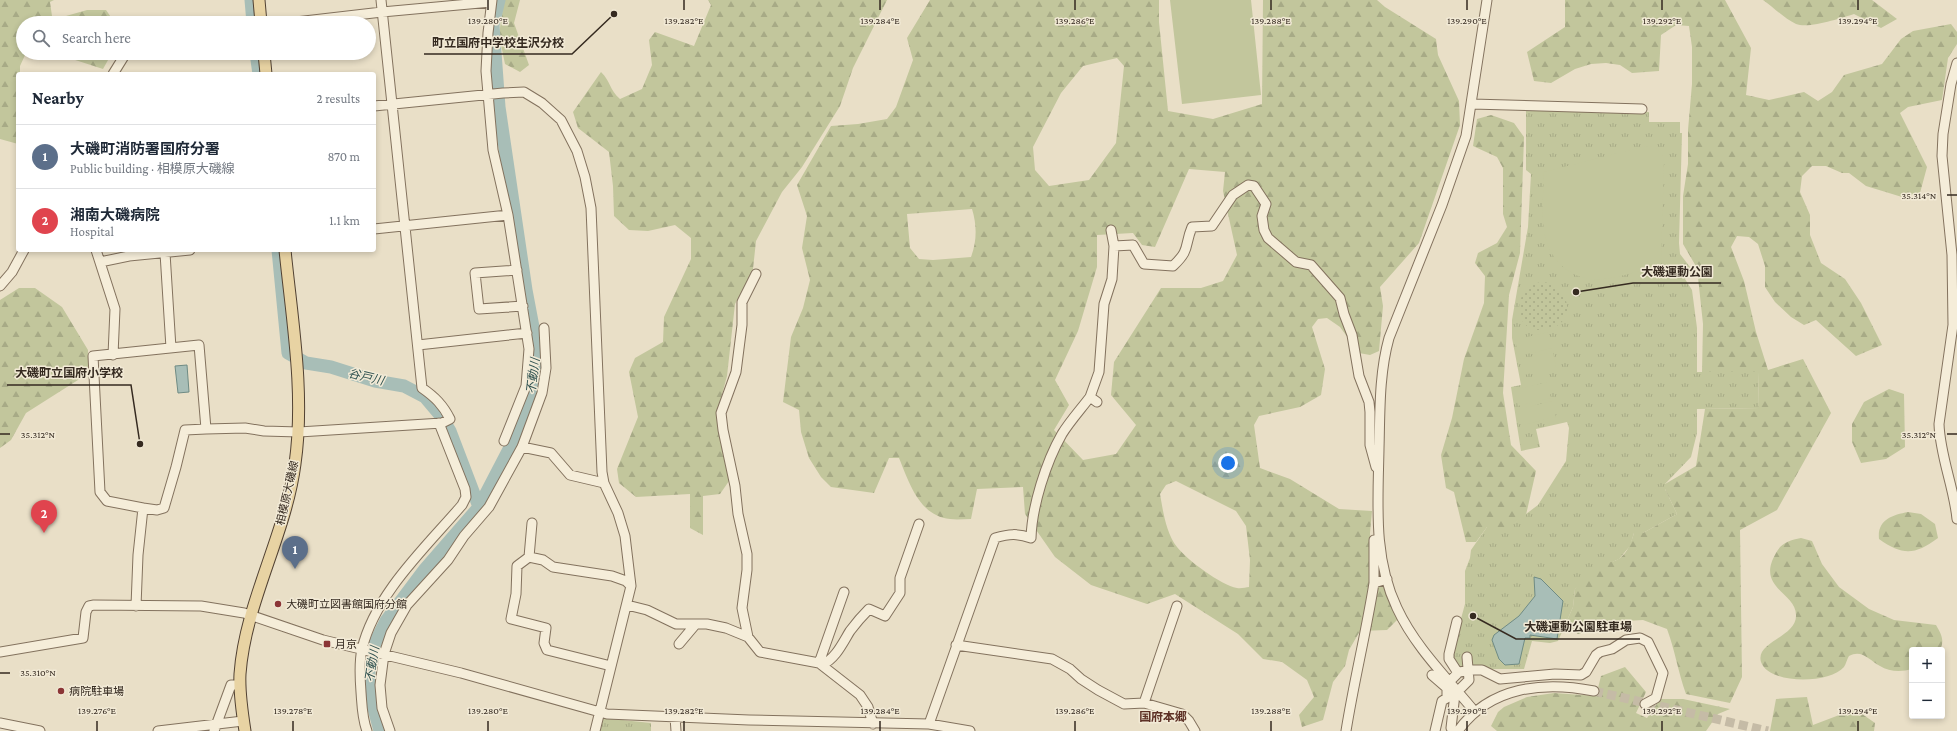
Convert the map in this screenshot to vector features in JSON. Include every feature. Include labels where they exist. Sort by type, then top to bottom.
[{"type":"main road","points":[[259,0],[260,16]]},
{"type":"main road","points":[[265,60],[266,72]]},
{"type":"main road","name":"相模原大磯線","points":[[244,726],[240,685],[242,666],[252,615],[290,491],[299,432],[296,357],[285,252]]},
{"type":"street","points":[[367,731],[361,711],[360,683],[363,649],[378,608],[394,585],[462,505],[466,497],[465,489],[439,402],[422,388],[381,0]]},
{"type":"street","points":[[1475,712],[1426,653],[1410,631],[1396,607],[1380,553],[1377,526],[1380,413],[1384,358],[1389,338],[1442,205],[1466,136],[1487,0]]},
{"type":"street","points":[[347,16],[492,1],[486,49],[493,150],[508,215],[529,349],[526,386],[504,441]]},
{"type":"street","points":[[114,72],[122,60]]},
{"type":"street","points":[[1957,63],[1951,84],[1943,134],[1942,156],[1952,255],[1953,325],[1939,424],[1939,439],[1950,481],[1957,519]]},
{"type":"street","points":[[376,106],[503,92],[524,92],[542,103],[561,120],[577,150],[591,208],[604,483],[618,513],[625,536],[631,586],[601,712],[595,731]]},
{"type":"street","points":[[1472,104],[1642,109]]},
{"type":"street","points":[[1114,246],[1133,245],[1144,264],[1173,266],[1181,258],[1188,246],[1189,233],[1192,227],[1212,226],[1233,195],[1248,185],[1254,186],[1266,204],[1262,216],[1264,230],[1268,238],[1296,262],[1312,265],[1340,298],[1352,335],[1358,376],[1369,402],[1370,445],[1379,478]]},
{"type":"street","points":[[376,229],[508,215]]},
{"type":"street","points":[[929,724],[995,538],[1011,533],[1020,534],[1031,538],[1032,520],[1035,506],[1055,448],[1063,433],[1094,400],[1099,372],[1104,304],[1112,279],[1114,246],[1111,230]]},
{"type":"street","points":[[0,286],[12,272],[23,252]]},
{"type":"street","points":[[97,252],[115,310],[113,355]]},
{"type":"street","points":[[100,262],[129,256],[173,252]]},
{"type":"street","points":[[165,253],[171,348]]},
{"type":"street","points":[[517,270],[475,273],[479,310],[522,306]]},
{"type":"street","points":[[756,274],[742,302],[736,372],[721,413],[738,514],[747,554],[747,570],[742,608],[748,637],[760,652],[820,664],[860,695],[868,707],[869,726]]},
{"type":"street","points":[[390,731],[382,708],[380,684],[381,653],[406,605],[448,560],[464,536],[489,507],[522,447],[542,393],[546,368],[544,328]]},
{"type":"street","points":[[418,345],[527,333]]},
{"type":"street","points":[[206,429],[199,345],[93,356],[100,492],[107,501],[143,508],[157,510],[164,508],[185,430],[245,428],[264,431],[299,432],[444,422]]},
{"type":"street","points":[[522,447],[550,453],[570,475],[604,483]]},
{"type":"street","points":[[136,606],[138,555],[143,508]]},
{"type":"street","points":[[532,523],[529,557],[517,566],[516,594],[511,619],[546,628],[544,643],[547,650],[611,666]]},
{"type":"street","points":[[820,664],[830,661],[834,657],[851,629],[869,609],[885,616],[900,593],[900,578],[919,524]]},
{"type":"street","points":[[1346,731],[1351,696],[1368,621],[1374,583],[1374,535],[1377,526]]},
{"type":"street","points":[[529,557],[543,560],[553,567],[612,576],[626,581],[631,586]]},
{"type":"street","points":[[1374,583],[1387,579]]},
{"type":"street","points":[[820,664],[844,592]]},
{"type":"street","points":[[627,605],[647,610],[676,624],[708,624],[726,628],[748,637]]},
{"type":"street","points":[[0,652],[83,638],[86,612],[89,606],[201,606],[252,615],[306,635],[461,673],[601,712],[869,726],[929,724],[970,731]]},
{"type":"street","points":[[1144,703],[1177,606]]},
{"type":"street","points":[[1456,621],[1449,659],[1458,673]]},
{"type":"street","points":[[676,624],[679,644],[695,625]]},
{"type":"street","points":[[1450,681],[1458,673],[1482,670],[1500,678],[1555,674],[1581,675],[1586,672],[1596,655],[1600,652],[1612,649],[1626,640],[1640,638],[1648,642],[1663,673],[1656,698],[1645,704]]},
{"type":"street","points":[[956,645],[1052,659],[1070,669],[1081,679],[1098,690],[1124,704],[1144,703],[1182,714],[1196,731]]},
{"type":"street","points":[[1455,729],[1455,694],[1469,680],[1467,657]]},
{"type":"street","points":[[1432,675],[1447,688],[1447,698],[1442,701],[1435,731]]},
{"type":"street","points":[[215,727],[231,685],[240,685]]},
{"type":"street","points":[[1455,729],[1475,712],[1496,698],[1524,688],[1557,686],[1594,691]]},
{"type":"street","points":[[675,717],[676,731]]},
{"type":"street","points":[[786,731],[788,721]]},
{"type":"street","points":[[0,723],[21,729],[40,731]]},
{"type":"street","points":[[158,731],[244,726]]},
{"type":"green space","points":[[0,0],[54,0],[50,2],[52,16],[16,16],[16,60],[23,60],[20,66],[20,72],[16,72],[16,143],[0,139]]},
{"type":"green space","points":[[504,0],[520,0],[514,23],[529,65],[520,72],[505,64],[499,35]]},
{"type":"green space","points":[[708,0],[887,0],[853,68],[840,106],[802,167],[782,192],[756,241],[753,269],[735,304],[727,376],[717,413],[736,471],[720,494],[703,496],[703,535],[690,528],[690,494],[636,497],[619,483],[617,469],[638,417],[629,372],[635,358],[663,342],[664,317],[691,259],[691,238],[675,225],[648,231],[629,230],[614,216],[613,186],[609,152],[578,128],[573,112],[601,72],[620,99],[642,89],[652,65],[649,40],[655,32],[694,46],[711,5]]},
{"type":"green space","points":[[930,0],[1159,0],[1159,22],[1168,111],[1213,119],[1262,104],[1263,0],[1377,0],[1385,7],[1436,39],[1438,55],[1459,101],[1460,125],[1419,243],[1380,287],[1383,306],[1379,351],[1370,355],[1359,353],[1340,327],[1327,318],[1318,319],[1312,327],[1325,369],[1321,395],[1300,407],[1259,416],[1254,425],[1260,468],[1290,479],[1339,509],[1372,511],[1370,533],[1371,568],[1388,595],[1398,619],[1387,630],[1360,631],[1349,650],[1345,666],[1333,682],[1323,720],[1302,727],[1299,715],[1314,697],[1307,680],[1282,662],[1263,659],[1238,634],[1175,594],[1147,604],[1091,585],[1055,557],[1025,514],[1023,487],[977,489],[971,519],[950,519],[939,517],[930,512],[923,505],[911,487],[899,458],[889,458],[874,493],[831,487],[821,477],[809,458],[801,432],[799,410],[783,402],[791,337],[803,308],[810,280],[802,248],[807,216],[797,185],[831,126],[858,124],[887,119],[896,107],[913,60],[907,38]],"holes":[[[1117,58],[1124,66],[1116,143],[1089,180],[1049,186],[1035,170],[1033,147],[1061,93],[1083,66]],[[1189,169],[1225,172],[1223,191],[1237,255],[1223,281],[1201,288],[1161,288],[1114,362],[1111,395],[1136,425],[1116,454],[1083,460],[1054,430],[1069,405],[1055,380],[1078,331],[1097,267],[1097,235],[1133,233],[1142,245],[1155,247]],[[972,209],[976,233],[971,257],[933,260],[919,259],[910,248],[907,214]],[[1176,481],[1236,511],[1246,526],[1250,560],[1249,587],[1237,588],[1222,582],[1196,565],[1177,547],[1170,535],[1161,501],[1160,494],[1166,485]]]},
{"type":"green space","points":[[1170,0],[1251,0],[1261,95],[1182,104]]},
{"type":"green space","points":[[1565,0],[1725,0],[1751,48],[1746,95],[1769,100],[1804,92],[1818,101],[1832,92],[1844,75],[1882,64],[1901,39],[1913,31],[1951,24],[1957,32],[1957,44],[1948,58],[1942,100],[1908,107],[1900,113],[1927,167],[1920,193],[1902,197],[1866,186],[1849,173],[1842,173],[1826,166],[1812,166],[1802,176],[1800,192],[1810,215],[1810,235],[1821,263],[1845,279],[1861,303],[1882,345],[1856,356],[1816,320],[1804,325],[1791,317],[1775,302],[1765,287],[1765,266],[1758,244],[1749,237],[1737,236],[1731,247],[1744,281],[1756,332],[1768,370],[1803,359],[1831,413],[1777,510],[1740,530],[1742,677],[1730,703],[1686,694],[1667,629],[1643,620],[1626,621],[1578,634],[1565,625],[1573,607],[1575,589],[1596,562],[1604,563],[1617,560],[1629,547],[1634,533],[1643,533],[1677,514],[1665,489],[1665,484],[1696,466],[1705,409],[1759,408],[1758,372],[1702,372],[1703,324],[1697,268],[1683,244],[1683,196],[1688,164],[1688,130],[1692,84],[1692,47],[1689,26],[1676,25],[1661,35],[1659,71],[1632,73],[1620,65],[1606,63],[1591,64],[1575,69],[1551,83],[1534,81],[1527,52],[1565,27]]},
{"type":"green space","points":[[1763,0],[1872,0],[1897,19],[1881,28],[1854,14],[1817,24],[1802,25],[1796,24],[1788,19]]},
{"type":"green space","points":[[87,10],[106,10],[110,16],[66,16]]},
{"type":"green space","points":[[75,60],[108,60],[103,69]]},
{"type":"green space","points":[[1526,109],[1649,112],[1649,122],[1680,122],[1680,133],[1682,133],[1679,243],[1680,254],[1690,267],[1689,275],[1685,279],[1692,290],[1697,328],[1697,372],[1758,372],[1759,408],[1697,409],[1697,433],[1691,457],[1665,484],[1665,489],[1677,514],[1643,533],[1634,533],[1630,546],[1619,559],[1608,564],[1575,589],[1573,607],[1558,641],[1550,643],[1532,641],[1524,669],[1462,669],[1456,667],[1450,659],[1465,604],[1465,571],[1470,558],[1471,550],[1487,527],[1514,523],[1538,505],[1566,461],[1569,428],[1567,422],[1536,429],[1540,447],[1521,451],[1511,387],[1521,385],[1512,338],[1512,320],[1528,227],[1531,174],[1526,170]]},
{"type":"green space","points":[[1491,115],[1514,123],[1524,137],[1520,253],[1509,295],[1503,393],[1511,445],[1536,471],[1526,515],[1502,532],[1487,527],[1476,542],[1466,542],[1454,492],[1446,488],[1441,455],[1452,418],[1464,359],[1484,303],[1485,276],[1475,263],[1478,253],[1497,243],[1507,227],[1503,214],[1503,168],[1497,157],[1473,146],[1477,119]]},
{"type":"green space","points":[[1646,146],[1658,150],[1662,154],[1664,161],[1661,265],[1618,277],[1600,280],[1587,279],[1572,273],[1560,264],[1552,253],[1547,241],[1543,214],[1544,172]]},
{"type":"green space","points":[[1542,282],[1551,284],[1558,288],[1566,301],[1567,309],[1561,323],[1553,328],[1537,330],[1529,328],[1523,322],[1519,307],[1521,298],[1525,291],[1532,285]]},
{"type":"green space","points":[[19,288],[35,288],[62,307],[88,350],[88,367],[78,380],[26,413],[11,440],[0,448],[0,300]]},
{"type":"green space","points":[[1548,332],[1552,348],[1519,356],[1515,340]]},
{"type":"green space","points":[[1553,352],[1556,367],[1524,375],[1520,359]]},
{"type":"green space","points":[[1547,382],[1551,398],[1518,406],[1514,390]]},
{"type":"green space","points":[[1889,389],[1904,394],[1905,447],[1886,459],[1861,463],[1852,442],[1852,424],[1864,402]]},
{"type":"green space","points":[[1552,401],[1556,417],[1523,425],[1519,409]]},
{"type":"green space","points":[[1908,512],[1921,514],[1935,524],[1938,538],[1922,548],[1909,551],[1902,551],[1887,545],[1879,539],[1880,527],[1883,523],[1891,517]]},
{"type":"green space","points":[[1801,538],[1812,541],[1822,564],[1839,587],[1869,609],[1894,620],[1936,625],[1941,634],[1941,647],[1909,647],[1909,670],[1904,671],[1884,668],[1865,656],[1858,654],[1849,656],[1844,667],[1837,673],[1826,677],[1800,680],[1775,675],[1766,670],[1761,662],[1761,655],[1764,649],[1790,629],[1796,616],[1795,608],[1778,589],[1770,575],[1771,565],[1776,553],[1783,544]]},
{"type":"green space","points":[[1625,667],[1646,692],[1636,713],[1647,718],[1660,699],[1683,699],[1730,709],[1718,714],[1706,731],[1497,731],[1491,726],[1498,712],[1504,707],[1527,697],[1554,693],[1596,696],[1601,676]]},
{"type":"green space","points":[[1807,697],[1813,725],[1855,709],[1875,723],[1874,731],[1770,731],[1776,699]]},
{"type":"green space","points":[[603,718],[651,723],[651,731],[599,731]]},
{"type":"water","points":[[187,365],[189,392],[178,393],[175,366]]},
{"type":"water","points":[[1534,577],[1541,579],[1563,601],[1557,639],[1530,635],[1530,638],[1525,638],[1519,664],[1505,665],[1499,659],[1492,640],[1494,635],[1519,616],[1535,596]]},
{"type":"waterway","name":"谷戸川","points":[[251,0],[252,16]]},
{"type":"waterway","name":"不動川","points":[[380,731],[369,690],[369,671],[375,643],[386,621],[425,569],[479,507],[518,432],[534,392],[537,367],[537,335],[533,327],[526,290],[499,107],[493,25],[499,0]]},
{"type":"waterway","name":"谷戸川","points":[[257,60],[259,72]]},
{"type":"waterway","name":"谷戸川","points":[[278,252],[288,353],[306,363],[331,367],[375,381],[404,386],[425,397],[441,416],[450,431],[479,507]]},
{"type":"tunnel","points":[[1594,691],[1768,731]]},
{"type":"place","name":"町立国府中学校生沢分校","points":[[614,14]]},
{"type":"place","name":"大磯運動公園","points":[[1576,292]]},
{"type":"place","name":"大磯町立国府小学校","points":[[140,444]]},
{"type":"place","name":"湘南大磯病院","points":[[44,533]]},
{"type":"place","name":"大磯町消防署国府分署","points":[[295,569]]},
{"type":"place","name":"大磯町立図書館国府分館","points":[[278,604]]},
{"type":"place","name":"大磯運動公園駐車場","points":[[1473,616]]},
{"type":"place","name":"月京","points":[[327,644]]},
{"type":"place","name":"病院駐車場","points":[[61,691]]},
{"type":"district","name":"国府本郷","points":[[1163,717]]}]
